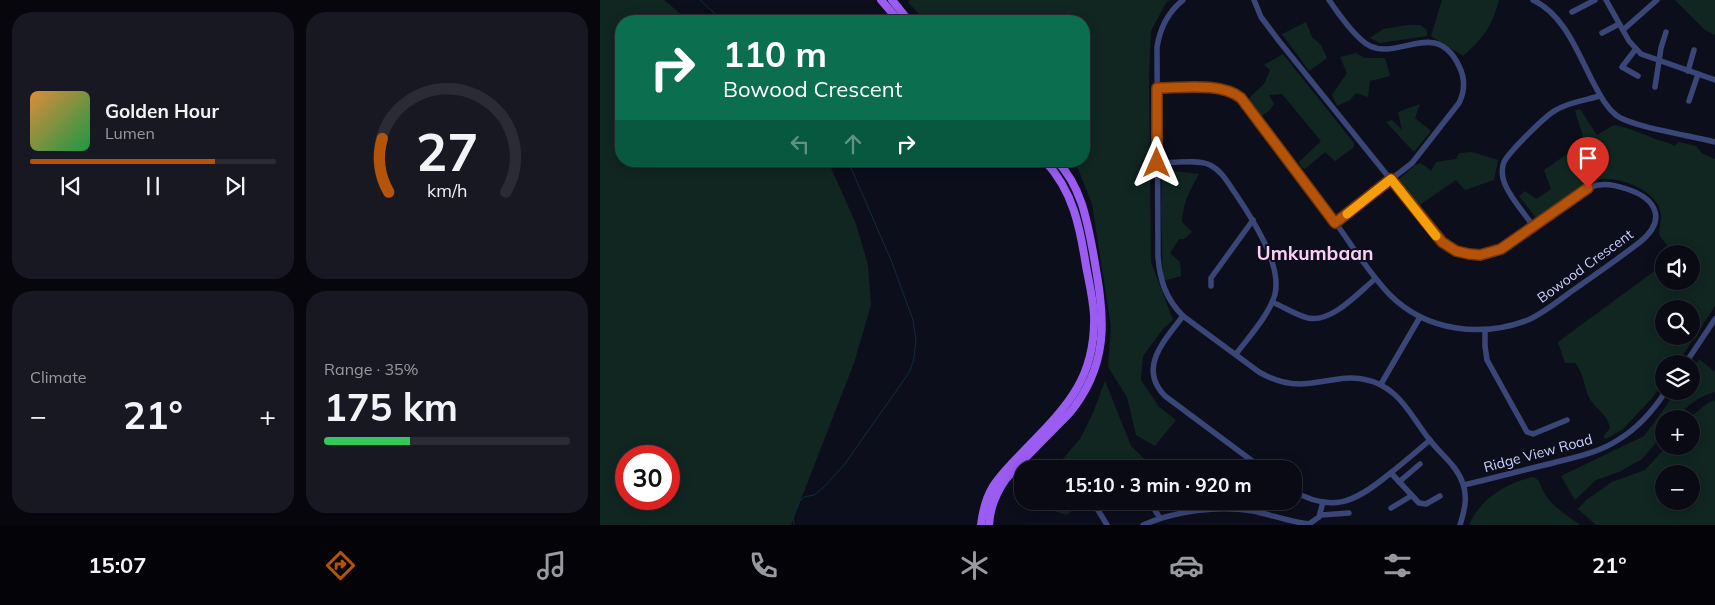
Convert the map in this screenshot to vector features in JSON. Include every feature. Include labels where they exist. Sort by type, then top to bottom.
[{"type":"main road","points":[[900,9],[901,0]]},
{"type":"main road","points":[[887,1],[900,9],[904,15]]},
{"type":"main road","points":[[887,1],[895,15]]},
{"type":"main road","points":[[981,525],[986,500],[996,480],[1070,400],[1084,376],[1092,350],[1094,337],[1093,304],[1079,226],[1065,188],[1049,167]]},
{"type":"main road","points":[[989,525],[991,506],[1006,478],[1076,405],[1093,371],[1101,344],[1102,317],[1087,224],[1078,193],[1070,178],[1061,167]]},
{"type":"street","points":[[1183,0],[1169,15],[1158,39],[1157,163],[1159,273],[1166,294],[1183,316],[1270,378],[1289,384],[1356,378],[1381,384],[1400,400],[1430,440],[1456,470],[1464,485],[1465,508],[1460,525]]},
{"type":"street","name":"Bowood Crescent","points":[[1157,88],[1219,88],[1238,95],[1376,279],[1396,300],[1420,317],[1455,328],[1485,330],[1519,323],[1540,314],[1649,235],[1656,218],[1650,201],[1644,195],[1620,187],[1600,184],[1588,188],[1501,249],[1491,253],[1469,254],[1447,247],[1267,25],[1258,12],[1254,0]]},
{"type":"street","points":[[1329,0],[1368,45],[1388,49],[1415,42],[1436,44],[1451,54],[1461,68],[1464,88],[1459,103],[1417,159],[1335,223]]},
{"type":"street","points":[[1572,12],[1595,0]]},
{"type":"street","points":[[1606,0],[1623,30],[1636,50],[1641,54],[1715,80]]},
{"type":"street","points":[[1623,30],[1656,0]]},
{"type":"street","points":[[1536,1],[1561,22],[1600,96],[1612,111],[1625,120],[1715,142]]},
{"type":"street","points":[[1602,33],[1620,24]]},
{"type":"street","points":[[1655,87],[1658,61],[1666,32]]},
{"type":"street","points":[[1636,50],[1622,67],[1638,76]]},
{"type":"street","points":[[1688,71],[1694,50]]},
{"type":"street","points":[[1689,100],[1698,74]]},
{"type":"street","points":[[1534,227],[1503,180],[1502,170],[1505,160],[1554,111],[1567,105],[1600,96]]},
{"type":"street","points":[[1157,163],[1198,162],[1212,166],[1224,177],[1253,220],[1275,273],[1276,286],[1272,302],[1236,354]]},
{"type":"street","points":[[1211,286],[1211,278],[1253,220]]},
{"type":"street","points":[[1272,302],[1307,318],[1322,319],[1334,312],[1376,279]]},
{"type":"street","points":[[1183,316],[1158,350],[1154,360],[1154,376],[1158,388],[1165,396],[1251,460]]},
{"type":"street","points":[[1381,384],[1420,317]]},
{"type":"street","points":[[1690,355],[1715,319]]},
{"type":"street","points":[[1485,330],[1487,360],[1527,432],[1533,434],[1566,420]]},
{"type":"street","name":"Ridge View Road","points":[[1464,485],[1604,448],[1636,427],[1660,400]]},
{"type":"street","points":[[1302,495],[1323,502],[1339,502],[1356,498],[1391,473],[1430,440]]},
{"type":"street","points":[[1400,482],[1420,464]]},
{"type":"street","points":[[1391,473],[1417,502],[1422,504],[1440,496]]},
{"type":"street","points":[[1391,508],[1412,496]]},
{"type":"street","points":[[1143,525],[1160,518],[1206,510],[1235,509],[1309,524],[1316,521],[1321,515],[1323,502]]},
{"type":"street","points":[[1098,510],[1107,525]]},
{"type":"street","points":[[1155,510],[1160,518]]},
{"type":"street","points":[[1321,515],[1349,513]]},
{"type":"green space","points":[[600,0],[664,0],[682,15],[615,15],[615,167],[831,167],[856,224],[868,265],[871,305],[854,363],[791,525],[600,525]]},
{"type":"green space","points":[[910,0],[1170,0],[1166,3],[1151,31],[1149,73],[1151,262],[1173,320],[1163,329],[1143,356],[1141,380],[1159,407],[1176,420],[1155,446],[1136,435],[1127,397],[1108,367],[1111,327],[1092,204],[1077,167],[1090,167],[1090,15],[920,15],[908,2]]},
{"type":"green space","points":[[1442,0],[1499,0],[1486,31],[1463,56],[1431,36]]},
{"type":"green space","points":[[1675,0],[1715,0],[1715,35],[1705,30]]},
{"type":"green space","points":[[1306,22],[1312,37],[1321,45],[1327,58],[1309,71],[1282,34]]},
{"type":"green space","points":[[1420,25],[1427,30],[1427,36],[1380,43],[1370,38],[1383,29]]},
{"type":"green space","points":[[1356,53],[1365,58],[1385,58],[1390,76],[1370,81],[1368,97],[1356,93],[1350,100],[1337,106],[1332,95],[1347,73],[1340,57]]},
{"type":"green space","points":[[1283,54],[1354,143],[1354,147],[1335,161],[1325,152],[1305,169],[1301,167],[1299,162],[1321,141],[1282,94],[1269,95],[1274,104],[1269,111],[1261,116],[1248,101],[1264,84],[1270,70],[1264,65]]},
{"type":"green space","points":[[1420,104],[1415,118],[1431,131],[1414,152],[1386,122],[1392,120],[1402,130],[1398,112]]},
{"type":"green space","points":[[1580,109],[1597,135],[1614,125],[1631,129],[1674,146],[1679,142],[1696,146],[1703,154],[1715,159],[1715,306],[1700,329],[1700,300],[1655,300],[1655,345],[1689,345],[1683,355],[1655,355],[1655,394],[1623,429],[1606,439],[1603,437],[1610,428],[1607,420],[1589,397],[1579,368],[1575,363],[1565,363],[1558,342],[1655,271],[1655,290],[1700,290],[1700,245],[1667,245],[1659,235],[1660,212],[1653,198],[1637,187],[1617,180],[1598,179],[1590,182],[1536,218],[1519,196],[1525,191],[1536,199],[1551,189],[1544,170],[1570,152],[1583,136],[1575,111]]},
{"type":"green space","points":[[1472,152],[1498,160],[1494,180],[1465,190],[1456,180],[1418,206],[1409,198],[1399,183],[1398,180],[1415,165],[1421,163],[1431,171],[1436,162],[1456,159],[1459,153]]},
{"type":"green space","points":[[1164,170],[1199,174],[1187,196],[1182,222],[1192,232],[1184,239],[1179,239],[1170,253],[1180,262],[1181,276],[1163,281],[1161,207],[1162,174]]},
{"type":"green space","points":[[1700,360],[1715,372],[1715,392],[1700,398]]},
{"type":"green space","points":[[1105,381],[1131,446],[1146,460],[1062,460],[1080,439],[1093,413]]},
{"type":"green space","points":[[1670,400],[1697,400],[1684,410],[1663,410]]},
{"type":"green space","points":[[1715,400],[1715,525],[1596,525],[1578,509],[1586,500],[1612,482],[1645,470],[1659,455],[1700,455],[1699,410]]},
{"type":"green space","points":[[1655,421],[1655,444],[1642,459],[1619,472],[1596,480],[1575,500],[1561,476],[1644,436]]},
{"type":"green space","points":[[1533,477],[1539,482],[1551,502],[1580,525],[1469,525],[1480,507],[1495,493],[1513,483]]},
{"type":"green space","points":[[1051,510],[1073,510],[1066,515]]},
{"type":"waterway","points":[[700,0],[716,15]]},
{"type":"waterway","points":[[794,525],[793,517],[799,502],[804,497],[814,495],[823,488],[844,465],[910,371],[914,358],[916,340],[913,320],[891,260],[851,167]]},
{"type":"slow traffic","points":[[1347,214],[1391,179],[1436,236]]},
{"type":"district","name":"Umkumbaan","points":[[1315,253]]},
{"type":"route","points":[[1157,163],[1157,88],[1219,88],[1231,91],[1241,98],[1335,223],[1391,179],[1447,247],[1456,251],[1480,255],[1491,253],[1511,243],[1588,188]]}]
